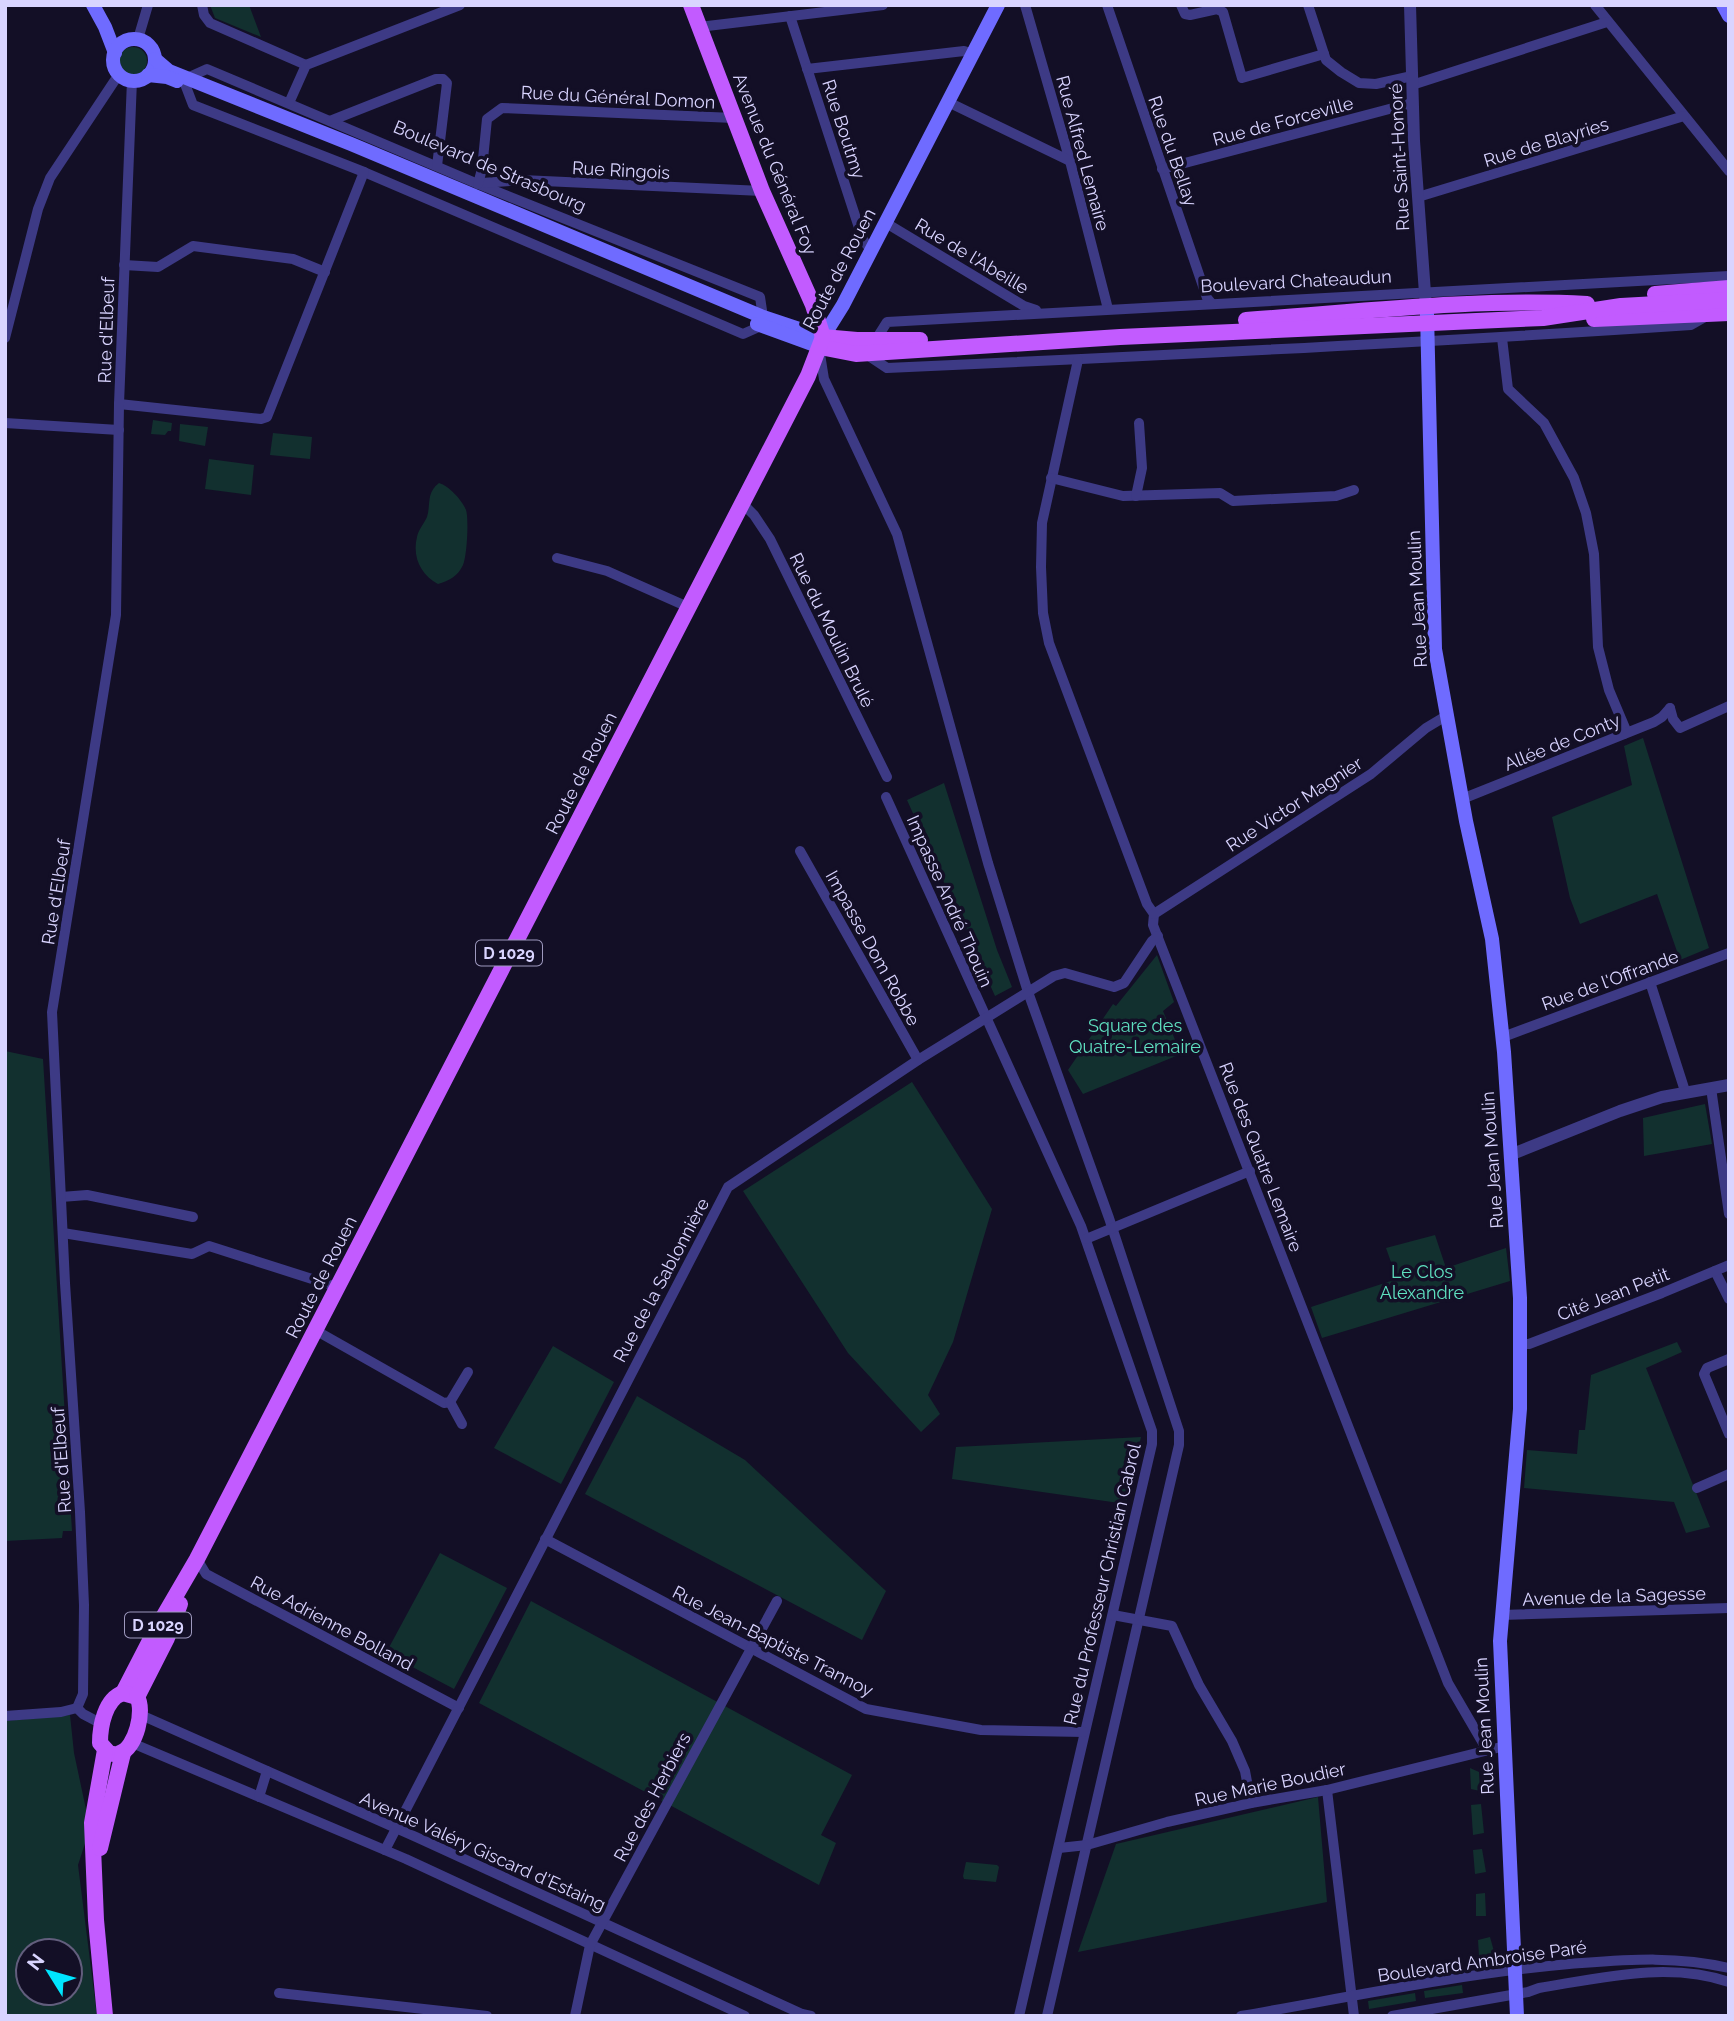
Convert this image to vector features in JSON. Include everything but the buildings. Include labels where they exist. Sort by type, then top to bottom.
[{"type":"main road","name":"Avenue du Général Foy","points":[[691,5],[762,191],[813,305],[822,342]]},
{"type":"main road","name":"Route de Rouen","points":[[102,1724],[113,1698],[130,1695],[167,1638],[197,1559],[998,5]]},
{"type":"main road","points":[[1723,5],[1729,16]]},
{"type":"main road","points":[[94,8],[134,39],[148,44],[155,59],[148,75],[125,77],[115,67],[115,53],[109,36],[94,8]]},
{"type":"main road","points":[[115,53],[121,44],[134,39]]},
{"type":"main road","name":"Boulevard de Strasbourg","points":[[155,59],[186,81],[762,321],[822,342]]},
{"type":"main road","name":"Boulevard de Strasbourg","points":[[148,75],[186,81]]},
{"type":"main road","points":[[1551,303],[1729,288]]},
{"type":"main road","name":"Boulevard Chateaudun","points":[[1426,308],[1543,318],[1729,300]]},
{"type":"main road","name":"Boulevard Chateaudun","points":[[822,342],[843,353],[870,347],[1426,308],[1551,303],[1617,312]]},
{"type":"main road","name":"Rue Jean Moulin","points":[[1426,308],[1435,649],[1462,799],[1492,939],[1503,1037],[1522,1345],[1520,1409],[1501,1615],[1500,1673],[1517,2016]]},
{"type":"main road","points":[[1617,312],[1729,313]]},
{"type":"main road","points":[[94,1875],[127,1748],[141,1716],[142,1706],[130,1695]]},
{"type":"main road","points":[[102,1724],[100,1743],[105,1750],[109,1753],[127,1748]]},
{"type":"main road","points":[[105,1750],[92,1823],[105,2016]]},
{"type":"street","points":[[134,39],[148,5]]},
{"type":"street","points":[[202,5],[204,15],[210,23],[306,65]]},
{"type":"street","points":[[289,103],[306,65],[460,5]]},
{"type":"street","points":[[699,27],[883,5]]},
{"type":"street","name":"Rue Alfred Lemaire","points":[[1025,5],[1070,161],[1108,309]]},
{"type":"street","name":"Rue du Bellay","points":[[1107,5],[1207,298],[1212,304]]},
{"type":"street","points":[[1181,5],[1185,14],[1189,15],[1221,10],[1242,78],[1324,54]]},
{"type":"street","points":[[1308,5],[1326,60],[1359,83],[1376,84],[1412,80],[1607,22]]},
{"type":"street","name":"Rue Saint-Honoré","points":[[1410,5],[1412,103],[1426,308]]},
{"type":"street","points":[[1595,5],[1729,171]]},
{"type":"street","name":"Rue Boutmy","points":[[790,16],[863,240],[872,251]]},
{"type":"street","points":[[807,69],[964,51],[973,54]]},
{"type":"street","name":"Boulevard de Strasbourg","points":[[207,69],[289,103],[478,184],[760,297],[762,321],[743,334],[364,172],[193,105],[186,81],[207,69]]},
{"type":"street","points":[[5,338],[38,209],[50,178],[125,77]]},
{"type":"street","name":"Rue d'Elbeuf","points":[[77,1708],[83,1694],[84,1605],[52,1012],[116,615],[124,265],[125,77]]},
{"type":"street","points":[[330,121],[436,79],[443,79],[447,83],[437,166]]},
{"type":"street","points":[[948,102],[1070,161]]},
{"type":"street","name":"Rue de Forceville","points":[[1162,169],[1412,103]]},
{"type":"street","name":"Rue du Général Domon","points":[[478,184],[487,119],[502,108],[734,118]]},
{"type":"street","name":"Rue de Blayries","points":[[1418,197],[1684,116]]},
{"type":"street","points":[[119,404],[261,419],[267,417],[364,172]]},
{"type":"street","name":"Rue Ringois","points":[[478,184],[530,181],[762,191]]},
{"type":"street","name":"Rue de l'Abeille","points":[[886,223],[1024,306],[1043,312]]},
{"type":"street","points":[[124,265],[159,267],[193,246],[293,259],[325,272]]},
{"type":"street","name":"Boulevard Chateaudun","points":[[1708,314],[1691,325],[1502,338],[887,368],[870,347],[887,322],[1212,304],[1426,308],[1729,276]]},
{"type":"street","points":[[1617,312],[1627,329]]},
{"type":"street","points":[[1502,338],[1508,389],[1544,423],[1574,478],[1586,513],[1594,554],[1598,647],[1609,690],[1625,734]]},
{"type":"street","points":[[822,342],[820,363],[824,379],[897,534],[988,863],[1028,992],[1112,1228],[1179,1431],[1179,1445],[1047,2016]]},
{"type":"street","name":"Rue des Quatre Lemaire","points":[[1078,360],[1042,523],[1043,613],[1049,643],[1147,904],[1154,914],[1153,925],[1448,1683],[1487,1750]]},
{"type":"street","points":[[5,423],[119,430]]},
{"type":"street","points":[[1136,496],[1142,468],[1139,424]]},
{"type":"street","points":[[1051,478],[1123,496],[1220,493],[1233,501],[1336,496],[1354,490]]},
{"type":"street","name":"Rue du Moulin Brulé","points":[[742,503],[754,515],[770,539],[887,777]]},
{"type":"street","points":[[557,558],[607,570],[688,607]]},
{"type":"street","name":"Allée de Conty","points":[[1462,799],[1625,734],[1662,717],[1670,708],[1673,719],[1680,728],[1729,706]]},
{"type":"street","name":"Rue Victor Magnier","points":[[1154,914],[1371,774],[1426,728],[1446,716]]},
{"type":"street","name":"Impasse André Thouin","points":[[886,797],[985,1017]]},
{"type":"street","name":"Impasse Dom Robbe","points":[[800,851],[918,1060]]},
{"type":"street","name":"Rue de la Sablonnière","points":[[385,1850],[728,1187],[918,1060],[1054,976],[1065,973],[1114,987],[1124,983],[1158,936]]},
{"type":"street","name":"Rue de l'Offrande","points":[[1503,1037],[1729,953]]},
{"type":"street","points":[[1650,982],[1685,1091]]},
{"type":"street","name":"Rue du Professeur Christian Cabrol","points":[[985,1017],[1086,1239],[1152,1431],[1152,1444],[1019,2016]]},
{"type":"street","points":[[1510,1155],[1620,1111],[1685,1091],[1729,1085]]},
{"type":"street","points":[[1711,1088],[1729,1214]]},
{"type":"street","points":[[1086,1239],[1250,1171]]},
{"type":"street","points":[[61,1197],[86,1195],[193,1217]]},
{"type":"street","points":[[63,1233],[191,1254],[209,1246],[337,1287]]},
{"type":"street","name":"Cité Jean Petit","points":[[1522,1345],[1729,1265]]},
{"type":"street","points":[[1715,1271],[1729,1299]]},
{"type":"street","points":[[315,1330],[444,1403],[450,1402],[468,1372]]},
{"type":"street","points":[[1729,1359],[1707,1368],[1704,1374],[1729,1434]]},
{"type":"street","points":[[450,1402],[462,1424]]},
{"type":"street","points":[[1697,1488],[1729,1474]]},
{"type":"street","name":"Rue Jean-Baptiste Trannoy","points":[[545,1539],[866,1710],[982,1730],[1084,1732]]},
{"type":"street","name":"Rue Adrienne Bolland","points":[[197,1559],[206,1574],[459,1708]]},
{"type":"street","name":"Rue des Herbiers","points":[[575,2016],[590,1945],[777,1601]]},
{"type":"street","name":"Avenue de la Sagesse","points":[[1501,1615],[1729,1608]]},
{"type":"street","points":[[1113,1615],[1172,1626],[1199,1685],[1232,1741],[1245,1771],[1251,1803]]},
{"type":"street","points":[[5,1716],[61,1712],[77,1708],[102,1724]]},
{"type":"street","name":"Avenue Valéry Giscard d'Estaing","points":[[141,1716],[811,2016]]},
{"type":"street","name":"Rue Marie Boudier","points":[[1059,1848],[1087,1845],[1167,1822],[1251,1803],[1327,1790],[1505,1746]]},
{"type":"street","points":[[127,1748],[259,1797],[385,1850],[745,2016]]},
{"type":"street","points":[[259,1797],[267,1771]]},
{"type":"street","points":[[1327,1790],[1354,2016]]},
{"type":"street","name":"Boulevard Ambroise Paré","points":[[1241,2016],[1515,1969],[1645,1958],[1680,1960],[1729,1968]]},
{"type":"street","name":"Boulevard Ambroise Paré","points":[[1392,2016],[1640,1972],[1714,1977],[1729,1982]]},
{"type":"street","points":[[278,1993],[486,2016]]},
{"type":"green space","points":[[210,5],[249,5],[261,37],[215,18]]},
{"type":"green space","points":[[133,47],[143,51],[147,61],[143,71],[133,75],[123,71],[119,61],[123,51]]},
{"type":"green space","points":[[153,420],[172,423],[171,431],[165,435],[151,434]]},
{"type":"green space","points":[[180,424],[208,427],[205,446],[179,441]]},
{"type":"green space","points":[[273,433],[312,437],[310,459],[270,455]]},
{"type":"green space","points":[[209,459],[254,465],[251,495],[205,489]]},
{"type":"green space","points":[[439,483],[451,490],[464,506],[467,529],[466,554],[461,569],[453,578],[438,584],[427,576],[419,565],[416,544],[427,517],[431,495]]},
{"type":"green space","points":[[1643,738],[1709,948],[1680,960],[1657,894],[1580,924],[1570,898],[1552,817],[1632,785],[1624,746]]},
{"type":"green space","points":[[944,783],[997,950],[1012,987],[995,996],[907,800]]},
{"type":"green space","name":"Square des Quatre-Lemaire","points":[[1157,955],[1174,1002],[1163,1011],[1181,1054],[1083,1094],[1068,1070],[1113,1004],[1116,1006]]},
{"type":"green space","points":[[5,1051],[43,1059],[72,1531],[63,1531],[62,1538],[5,1541]]},
{"type":"green space","points":[[912,1082],[992,1209],[953,1342],[928,1395],[940,1414],[921,1432],[848,1353],[743,1191]]},
{"type":"green space","points":[[1705,1104],[1712,1144],[1644,1156],[1643,1118]]},
{"type":"green space","name":"Le Clos Alexandre","points":[[1435,1235],[1446,1268],[1506,1248],[1510,1281],[1322,1338],[1311,1307],[1397,1279],[1386,1248]]},
{"type":"green space","points":[[1677,1342],[1682,1352],[1646,1368],[1710,1527],[1686,1533],[1674,1502],[1524,1488],[1527,1450],[1577,1454],[1579,1430],[1585,1430],[1591,1375]]},
{"type":"green space","points":[[553,1346],[614,1382],[561,1484],[494,1448]]},
{"type":"green space","points":[[637,1396],[745,1460],[886,1591],[862,1640],[585,1494]]},
{"type":"green space","points":[[1141,1437],[1126,1504],[952,1479],[956,1447]]},
{"type":"green space","points":[[440,1553],[507,1588],[454,1689],[386,1653]]},
{"type":"green space","points":[[531,1601],[852,1775],[821,1835],[836,1843],[819,1885],[479,1703]]},
{"type":"green space","points":[[70,1715],[74,1753],[90,1828],[78,1865],[97,2016],[5,2016],[5,1721]]},
{"type":"green space","points":[[1470,1768],[1479,1772],[1480,1791],[1471,1789]]},
{"type":"green space","points":[[1318,1797],[1327,1902],[1078,1952],[1116,1844]]},
{"type":"green space","points":[[1481,1804],[1484,1833],[1473,1835],[1471,1805]]},
{"type":"green space","points":[[1482,1849],[1486,1872],[1475,1874],[1473,1850]]},
{"type":"green space","points":[[966,1862],[997,1865],[999,1867],[996,1882],[964,1879]]},
{"type":"green space","points":[[1485,1893],[1486,1916],[1476,1916],[1476,1894]]},
{"type":"green space","points":[[1490,1937],[1495,1955],[1479,1956],[1478,1940]]},
{"type":"green space","points":[[1462,1985],[1463,1993],[1425,1998],[1424,1991]]},
{"type":"green space","points":[[1415,1993],[1416,2001],[1369,2009],[1368,2001]]}]
